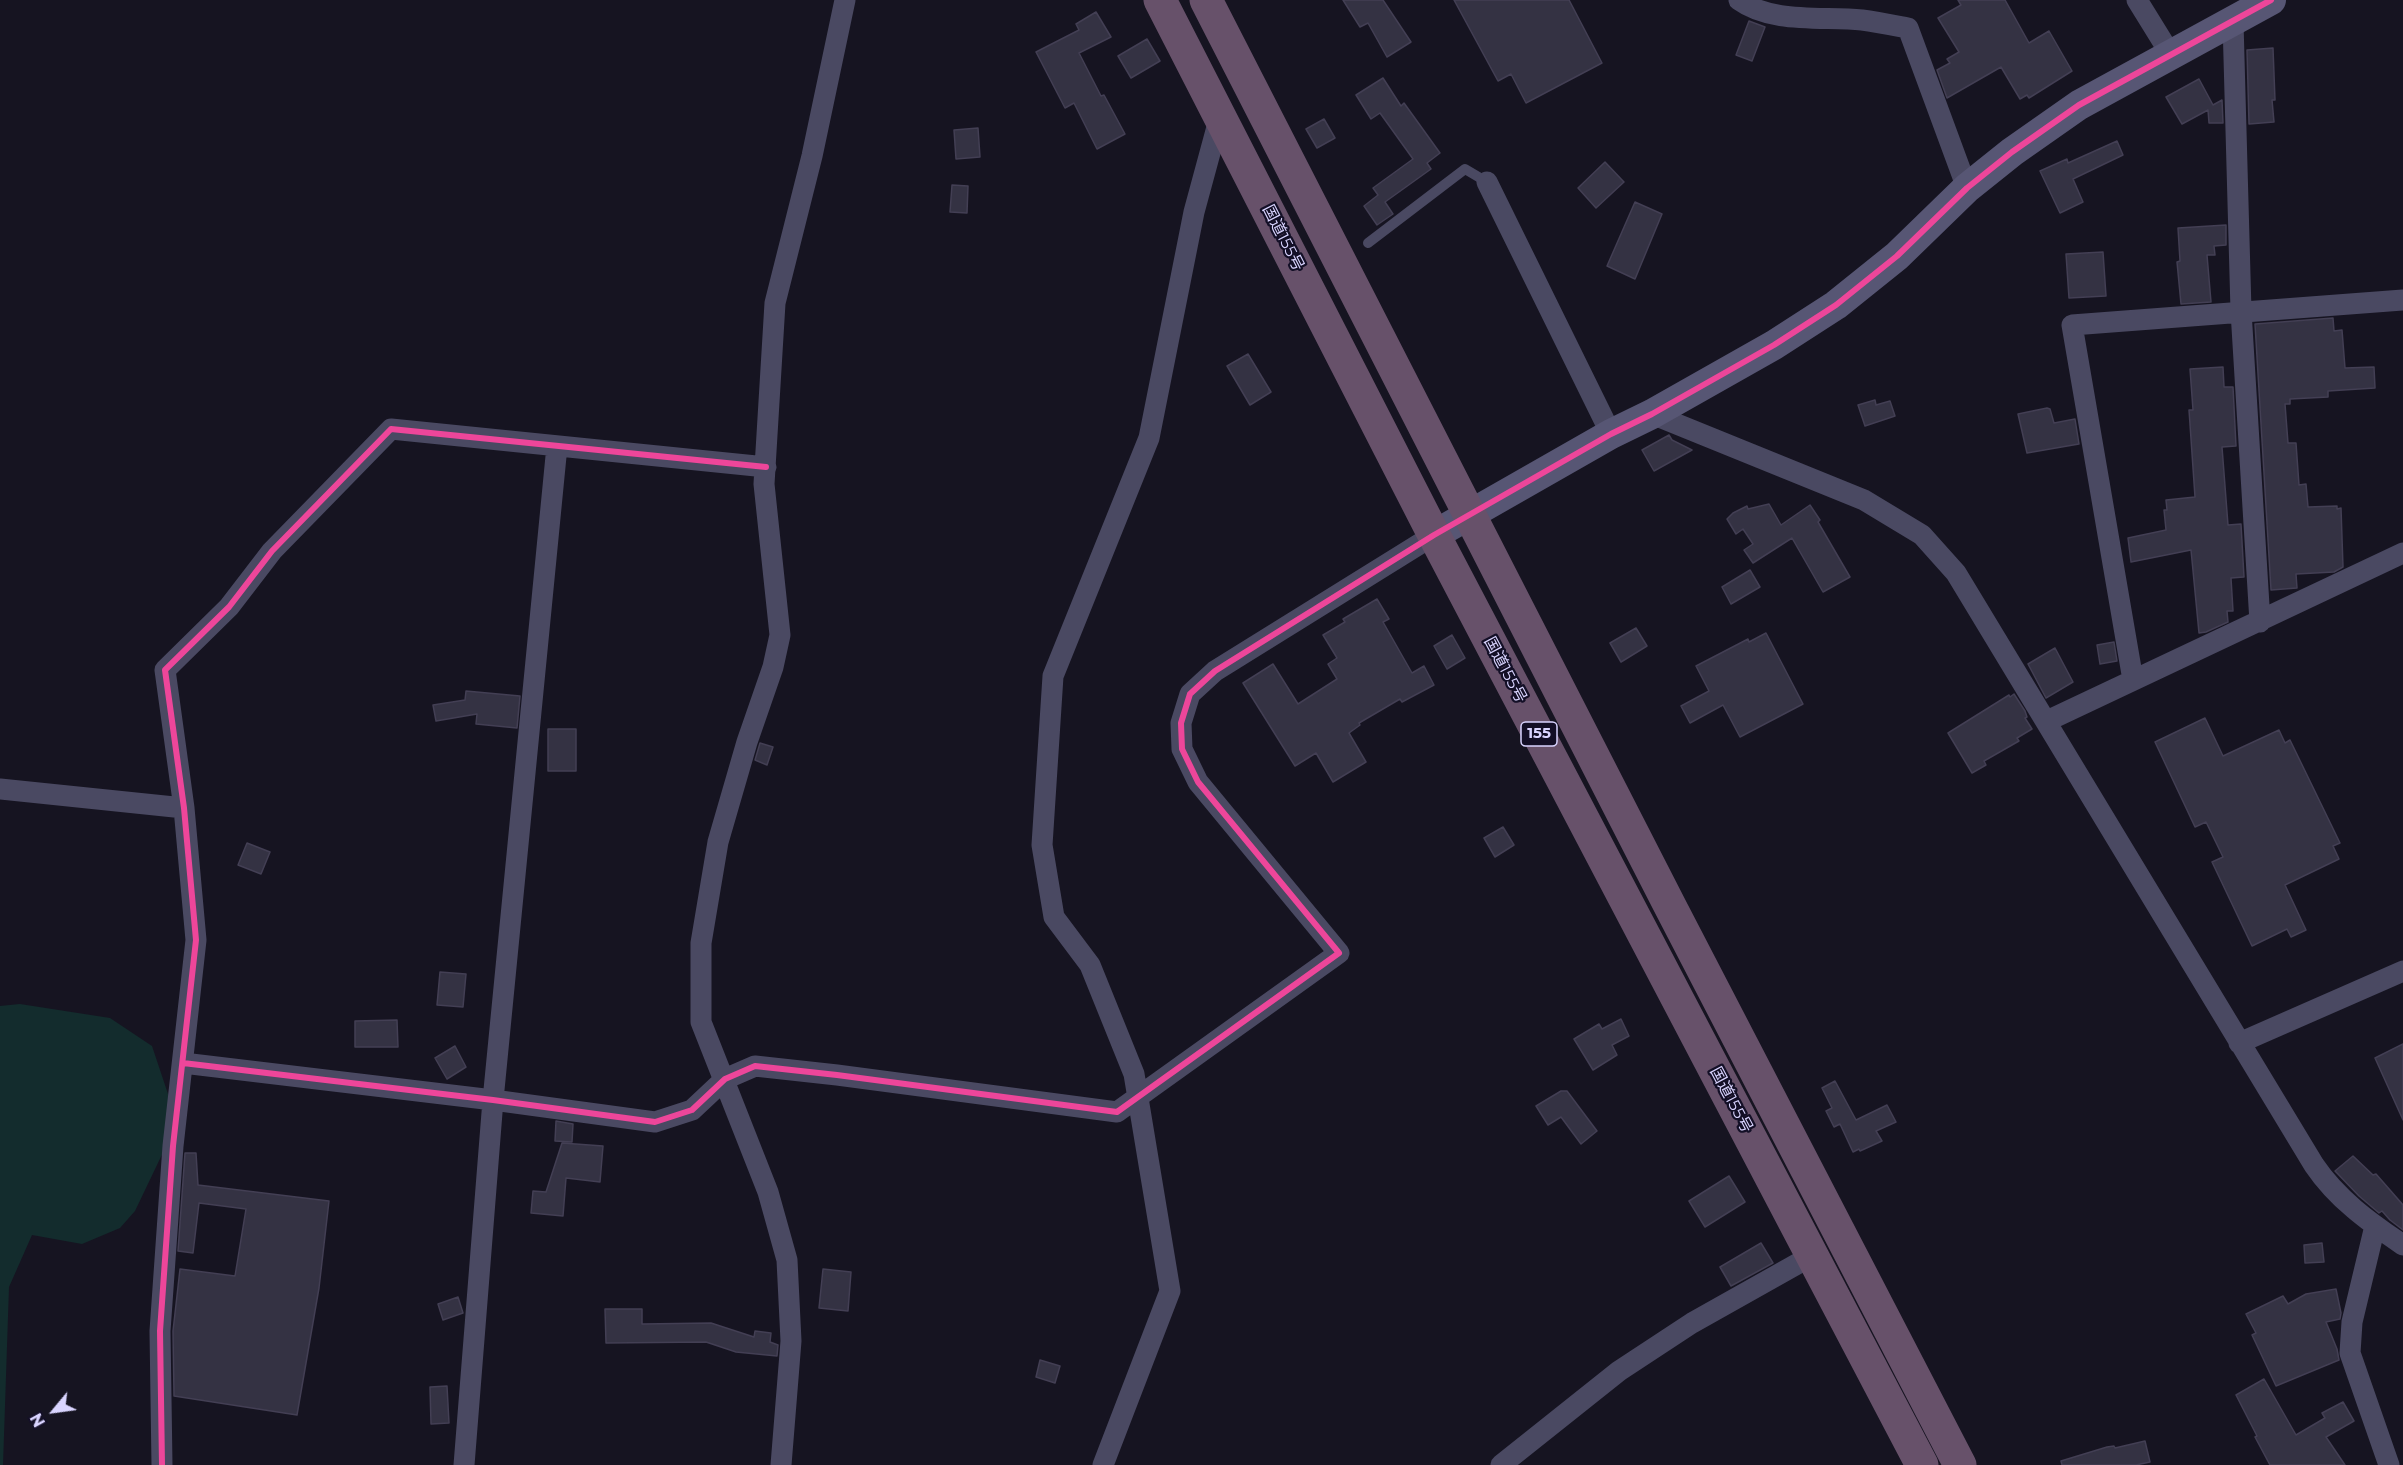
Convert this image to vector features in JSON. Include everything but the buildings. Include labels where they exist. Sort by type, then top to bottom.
[{"type":"highway","name":"国道155号","points":[[1160,0],[1434,535],[1922,1465]]},
{"type":"highway","name":"155","points":[[1206,0],[1671,908],[1960,1465]]},
{"type":"street","points":[[781,1465],[791,1341],[787,1260],[768,1192],[701,1022],[701,943],[718,842],[780,635],[764,484],[775,303],[814,146],[845,0]]},
{"type":"street","points":[[1739,0],[1750,8],[1784,15],[1861,20],[1908,28],[1967,188]]},
{"type":"street","points":[[2137,0],[2171,55]]},
{"type":"street","points":[[183,1063],[493,1100],[654,1122],[692,1110],[725,1079],[755,1066],[1117,1112],[1339,953],[1198,782],[1182,749],[1181,723],[1190,694],[1215,671],[1434,535],[1611,434],[1652,414],[1774,345],[1836,305],[1897,256],[1967,188],[2012,152],[2079,105],[2271,0]]},
{"type":"street","points":[[2233,22],[2241,311],[2260,622]]},
{"type":"street","points":[[1103,1465],[1170,1291],[1134,1074],[1090,965],[1054,917],[1042,845],[1053,676],[1149,438],[1194,212],[1220,116]]},
{"type":"street","points":[[1487,182],[1611,434]]},
{"type":"street","points":[[2133,680],[2072,325],[2403,300]]},
{"type":"street","points":[[1652,414],[1864,500],[1922,535],[1956,573],[2240,1043],[2330,1187],[2375,1226],[2403,1245]]},
{"type":"street","points":[[162,1465],[160,1331],[173,1146],[195,940],[184,808],[165,670],[229,607],[272,551],[391,429],[766,467]]},
{"type":"street","points":[[464,1465],[493,1100],[557,446]]},
{"type":"street","points":[[2047,721],[2403,553]]},
{"type":"street","points":[[0,789],[184,808]]},
{"type":"street","points":[[2240,1043],[2403,971]]},
{"type":"street","points":[[2375,1226],[2352,1322],[2350,1353],[2389,1465]]},
{"type":"street","points":[[1501,1465],[1619,1371],[1692,1323],[1813,1256]]},
{"type":"lane","points":[[1368,243],[1465,169],[1487,182]]},
{"type":"green space","points":[[20,1004],[110,1018],[152,1046],[170,1100],[168,1142],[135,1211],[120,1228],[82,1244],[32,1235],[9,1287],[3,1465],[0,1465],[0,1006]]},
{"type":"cycle path","points":[[183,1063],[655,1122],[692,1110],[725,1079],[755,1066],[1117,1112],[1339,953],[1198,782],[1182,749],[1181,723],[1190,694],[1215,671],[1434,535],[1611,434],[1652,414],[1774,345],[1836,305],[1897,256],[1967,188],[2012,152],[2079,105],[2271,0]]},
{"type":"cycle path","points":[[162,1465],[160,1331],[173,1146],[196,940],[184,808],[165,670],[229,607],[272,551],[391,429],[766,467]]}]
